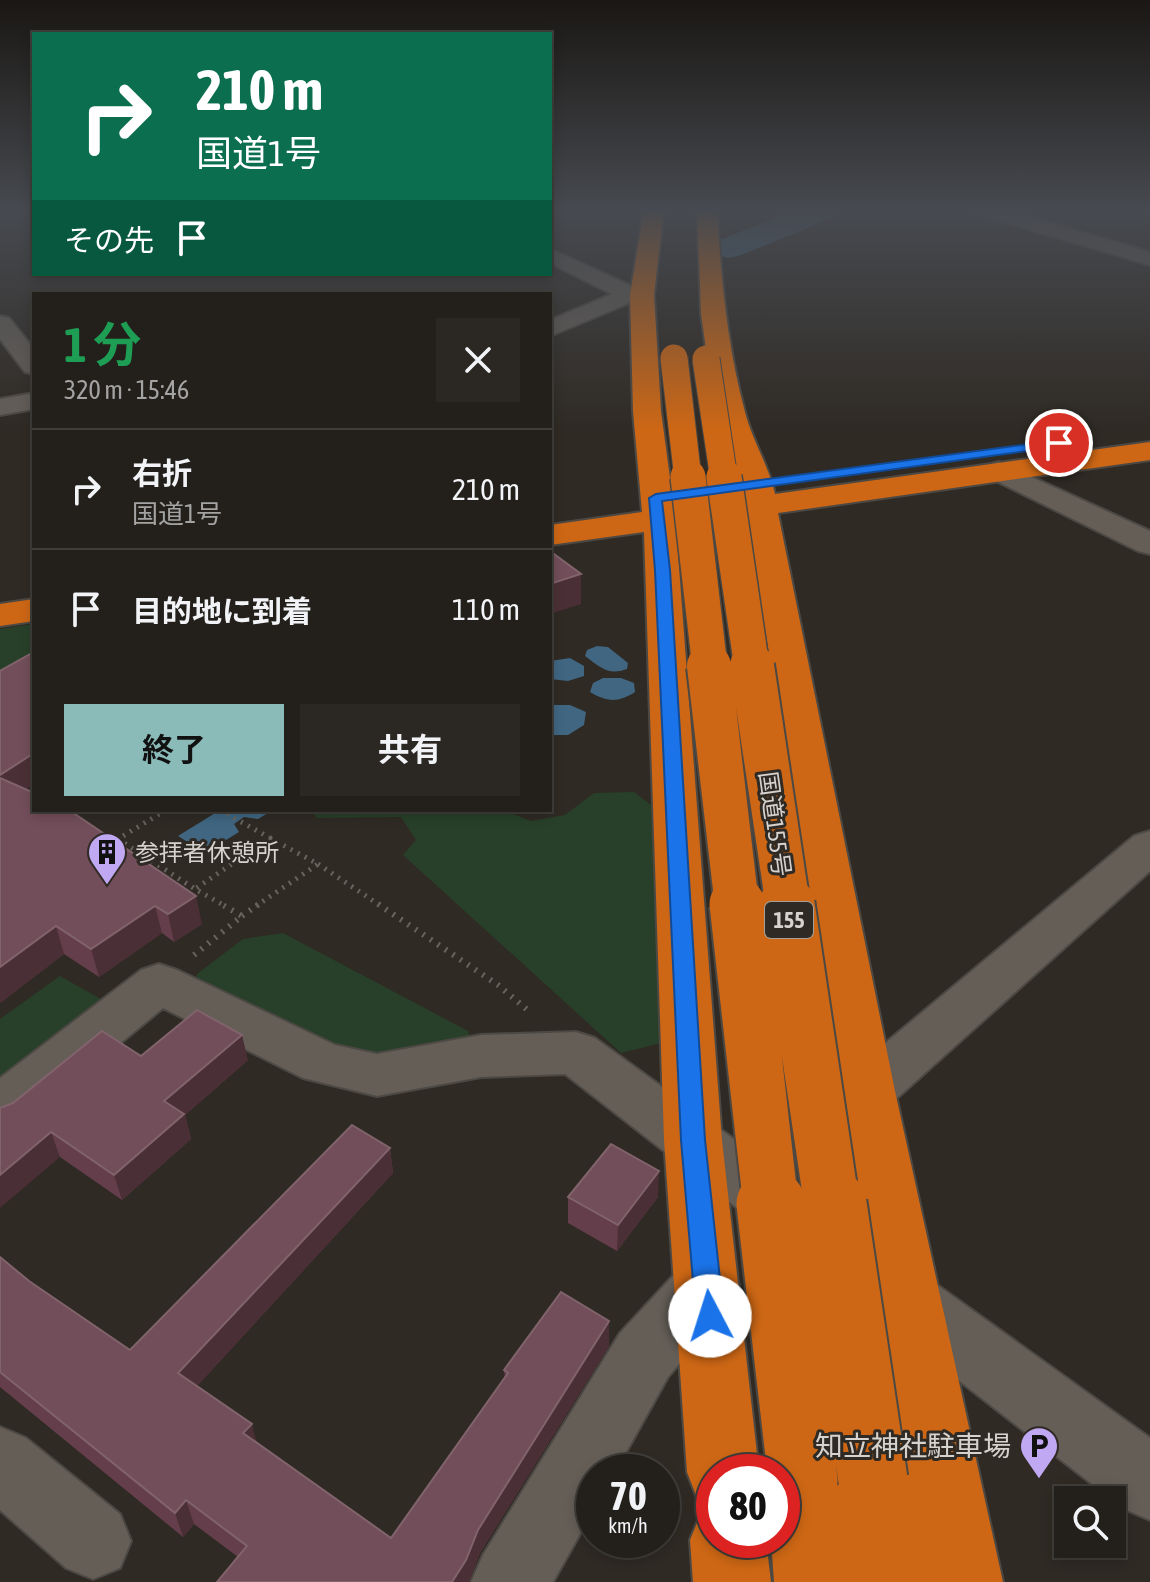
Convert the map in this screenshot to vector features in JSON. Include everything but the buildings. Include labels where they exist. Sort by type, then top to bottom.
[{"type":"highway","points":[[639,283],[637,294],[657,509],[693,1140],[721,1454]]},
{"type":"highway","name":"国道155号","points":[[694,283],[684,353],[838,1480],[889,1582]]},
{"type":"highway","name":"155","points":[[710,283],[728,399],[758,494],[867,1091],[964,1582]]},
{"type":"highway","name":"国道155号","points":[[684,353],[838,1480],[813,1582]]},
{"type":"highway","points":[[552,535],[657,509],[1150,431]]},
{"type":"highway","points":[[758,494],[999,471],[1150,451]]},
{"type":"highway","points":[[552,513],[657,509]]},
{"type":"highway","points":[[0,592],[32,587]]},
{"type":"highway","points":[[0,615],[32,610]]},
{"type":"highway","points":[[730,1558],[732,1582]]},
{"type":"street","points":[[612,283],[637,294]]},
{"type":"street","points":[[552,328],[637,294]]},
{"type":"street","points":[[0,323],[32,363]]},
{"type":"street","points":[[0,407],[32,401]]},
{"type":"street","points":[[999,471],[1150,544]]},
{"type":"street","points":[[867,1091],[1150,846]]},
{"type":"street","points":[[0,1110],[159,983],[323,1063],[377,1075],[481,1056],[576,1053],[908,1301],[1073,1447],[1150,1483]]},
{"type":"street","points":[[510,1582],[644,1355],[707,1284]]},
{"type":"street","points":[[0,1463],[93,1541]]},
{"type":"path","points":[[163,812],[118,839],[242,916]]},
{"type":"path","points":[[224,812],[318,864],[498,985],[576,1053]]},
{"type":"path","points":[[195,889],[270,838]]},
{"type":"path","points":[[159,983],[242,916],[318,864]]},
{"type":"green space","points":[[32,624],[32,693],[0,683],[0,629]]},
{"type":"green space","points":[[634,792],[651,805],[661,1043],[621,1053],[403,855],[416,840],[401,817],[317,818],[312,812],[508,812],[531,821],[565,815],[594,793]]},
{"type":"green space","points":[[283,933],[468,1031],[473,1047],[379,1061],[330,1053],[196,990],[197,974],[243,939]]},
{"type":"green space","points":[[60,976],[113,1006],[0,1093],[0,1019]]},
{"type":"water","points":[[597,646],[608,647],[628,663],[627,669],[609,671],[585,656],[587,650]]},
{"type":"water","points":[[570,658],[584,666],[584,676],[568,681],[552,679],[552,661]]},
{"type":"water","points":[[603,678],[621,678],[634,683],[635,692],[612,700],[590,692],[593,683]]},
{"type":"water","points":[[552,705],[570,705],[586,712],[584,725],[568,735],[552,735]]},
{"type":"water","points":[[217,812],[270,812],[258,819],[244,817],[234,824],[239,832],[205,853],[178,836]]},
{"type":"place","name":"参拝者休憩所","points":[[107,886]]},
{"type":"place","name":"知立神社駐車場","points":[[1039,1480]]},
{"type":"route","points":[[710,1316],[693,1140],[656,498],[1059,443]]}]
